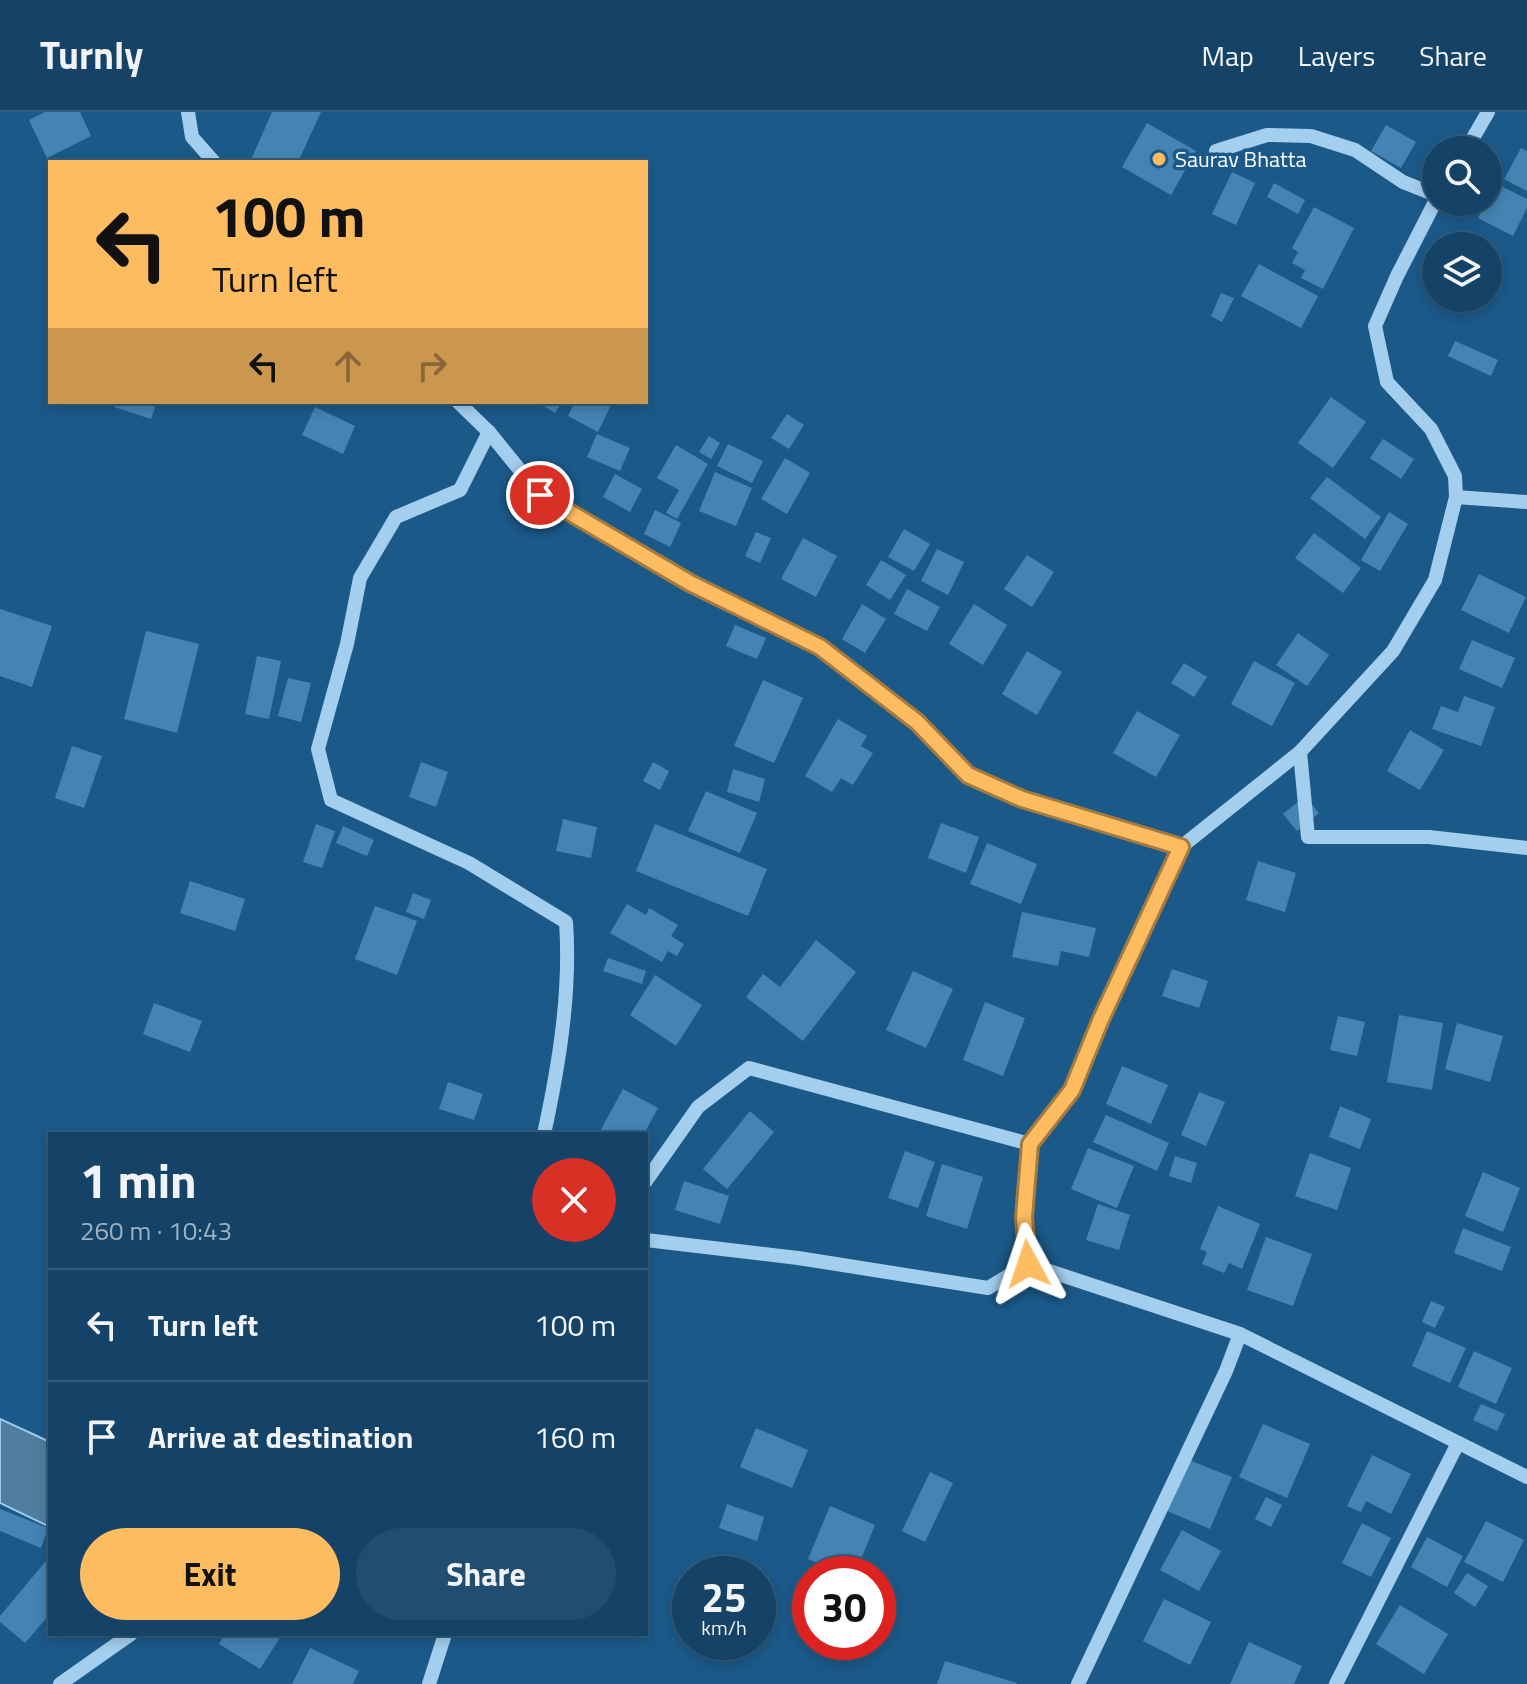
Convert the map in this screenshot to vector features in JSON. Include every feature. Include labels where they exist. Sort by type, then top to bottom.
[{"type":"street","points":[[188,112],[192,137],[212,160]]},
{"type":"street","points":[[1474,136],[1488,112]]},
{"type":"street","points":[[1216,151],[1267,135],[1311,136],[1355,150],[1403,182],[1422,191]]},
{"type":"street","points":[[1028,1264],[1024,1217],[1030,1144],[1072,1090],[1101,1019],[1181,847],[1300,752],[1393,651],[1435,580],[1456,497],[1455,476],[1431,429],[1387,382],[1375,326],[1427,216]]},
{"type":"street","points":[[460,404],[489,432],[540,495],[690,583],[820,647],[917,722],[968,775],[1022,799],[1181,847]]},
{"type":"street","points":[[489,432],[460,490],[396,517],[360,578],[347,644],[318,749],[331,800],[469,863],[566,922],[569,962],[554,1090],[544,1132]]},
{"type":"street","points":[[1456,497],[1527,502]]},
{"type":"street","points":[[1300,752],[1308,837],[1429,837],[1527,848]]},
{"type":"street","points":[[648,1178],[698,1107],[749,1068],[1030,1144]]},
{"type":"street","points":[[648,1240],[798,1258],[988,1288],[1028,1264],[1240,1334],[1527,1477]]},
{"type":"street","points":[[1078,1684],[1226,1371],[1240,1334]]},
{"type":"street","points":[[1336,1684],[1458,1443]]},
{"type":"street","points":[[60,1684],[128,1636]]},
{"type":"street","points":[[429,1684],[444,1636]]},
{"type":"water","points":[[0,1419],[48,1441],[48,1526],[0,1503]]},
{"type":"building","points":[[45,112],[80,112],[91,136],[47,158],[29,120]]},
{"type":"building","points":[[272,112],[321,112],[299,160],[251,160]]},
{"type":"building","name":"Saurav Bhatta","points":[[1147,123],[1196,151],[1171,195],[1122,167]]},
{"type":"building","points":[[1386,125],[1416,142],[1401,168],[1371,151]]},
{"type":"building","points":[[1521,148],[1527,151],[1527,191],[1504,179]]},
{"type":"building","points":[[1232,172],[1255,183],[1236,225],[1212,214]]},
{"type":"building","points":[[1274,183],[1305,200],[1298,214],[1267,197]]},
{"type":"building","points":[[1502,186],[1527,199],[1527,208],[1513,236],[1478,218],[1502,216]]},
{"type":"building","points":[[1314,207],[1354,228],[1323,289],[1301,278],[1305,270],[1292,263],[1298,252],[1292,248]]},
{"type":"building","points":[[1259,264],[1318,296],[1301,328],[1241,296]]},
{"type":"building","points":[[1221,293],[1234,298],[1222,322],[1211,316]]},
{"type":"building","points":[[1455,341],[1498,360],[1491,376],[1448,356]]},
{"type":"building","points":[[1331,397],[1366,422],[1333,468],[1298,443]]},
{"type":"building","points":[[115,404],[156,404],[151,419],[114,407]]},
{"type":"building","points":[[540,404],[561,404],[555,413]]},
{"type":"building","points":[[574,404],[612,404],[598,432],[568,416]]},
{"type":"building","points":[[315,407],[355,426],[343,454],[302,435]]},
{"type":"building","points":[[787,414],[804,425],[789,449],[771,438]]},
{"type":"building","points":[[597,434],[630,448],[620,471],[587,457]]},
{"type":"building","points":[[709,436],[720,443],[711,459],[699,452]]},
{"type":"building","points":[[1383,439],[1414,459],[1401,479],[1370,458]]},
{"type":"building","points":[[728,444],[763,461],[752,483],[717,466]]},
{"type":"building","points":[[676,445],[708,464],[677,519],[666,513],[679,490],[657,478]]},
{"type":"building","points":[[785,458],[810,473],[787,514],[761,499]]},
{"type":"building","points":[[715,472],[752,488],[736,526],[699,511]]},
{"type":"building","points":[[615,474],[642,489],[630,512],[603,497]]},
{"type":"building","points":[[1327,477],[1381,517],[1365,539],[1310,498]]},
{"type":"building","points":[[655,510],[681,523],[670,547],[644,534]]},
{"type":"building","points":[[1389,512],[1408,524],[1380,571],[1361,560]]},
{"type":"building","points":[[904,529],[930,544],[914,571],[888,557]]},
{"type":"building","points":[[756,532],[771,538],[760,563],[745,556]]},
{"type":"building","points":[[1314,533],[1361,568],[1343,593],[1295,558]]},
{"type":"building","points":[[803,538],[837,556],[816,597],[781,579]]},
{"type":"building","points":[[937,549],[964,562],[948,595],[921,581]]},
{"type":"building","points":[[1027,555],[1054,572],[1032,607],[1004,589]]},
{"type":"building","points":[[881,560],[906,575],[890,600],[866,585]]},
{"type":"building","points":[[1479,574],[1526,597],[1509,633],[1461,610]]},
{"type":"building","points":[[907,589],[940,607],[927,631],[894,614]]},
{"type":"building","points":[[862,604],[886,619],[865,653],[842,639]]},
{"type":"building","points":[[974,604],[1007,625],[983,665],[949,644]]},
{"type":"building","points":[[0,609],[52,626],[32,687],[0,676]]},
{"type":"building","points":[[735,625],[766,638],[757,659],[726,646]]},
{"type":"building","points":[[146,631],[199,644],[177,733],[124,719]]},
{"type":"building","points":[[1298,633],[1329,655],[1307,686],[1276,665]]},
{"type":"building","points":[[1472,640],[1515,658],[1502,688],[1459,669]]},
{"type":"building","points":[[1027,651],[1062,672],[1037,715],[1002,694]]},
{"type":"building","points":[[257,656],[281,661],[269,719],[245,714]]},
{"type":"building","points":[[1254,661],[1295,683],[1272,726],[1231,704]]},
{"type":"building","points":[[1184,663],[1207,677],[1194,697],[1171,683]]},
{"type":"building","points":[[288,678],[311,683],[301,722],[278,716]]},
{"type":"building","points":[[763,680],[803,698],[774,763],[734,746]]},
{"type":"building","points":[[1464,696],[1495,707],[1481,746],[1432,729],[1441,706],[1458,712]]},
{"type":"building","points":[[1137,711],[1180,735],[1156,777],[1113,753]]},
{"type":"building","points":[[838,719],[867,736],[861,746],[873,753],[853,785],[841,778],[832,792],[805,776]]},
{"type":"building","points":[[1410,730],[1444,750],[1420,790],[1387,771]]},
{"type":"building","points":[[72,746],[102,756],[84,808],[55,798]]},
{"type":"building","points":[[421,762],[448,772],[436,807],[409,797]]},
{"type":"building","points":[[653,762],[669,771],[660,790],[643,781]]},
{"type":"building","points":[[733,769],[765,779],[759,802],[727,792]]},
{"type":"building","points":[[706,791],[757,813],[740,853],[688,831]]},
{"type":"building","points":[[1305,796],[1319,813],[1297,831],[1283,814]]},
{"type":"building","points":[[563,819],[597,827],[591,858],[556,851]]},
{"type":"building","points":[[941,823],[979,837],[966,873],[928,858]]},
{"type":"building","points":[[316,824],[335,831],[322,868],[303,862]]},
{"type":"building","points":[[655,824],[767,869],[748,916],[636,871]]},
{"type":"building","points":[[343,826],[374,840],[367,856],[336,843]]},
{"type":"building","points":[[987,843],[1037,864],[1021,904],[970,884]]},
{"type":"building","points":[[1258,861],[1296,873],[1285,912],[1246,900]]},
{"type":"building","points":[[190,881],[245,899],[235,931],[180,913]]},
{"type":"building","points":[[413,893],[431,900],[424,919],[406,912]]},
{"type":"building","points":[[627,904],[646,915],[649,908],[678,925],[671,936],[684,944],[677,956],[668,951],[662,962],[610,933]]},
{"type":"building","points":[[375,906],[417,921],[397,975],[355,959]]},
{"type":"building","points":[[1022,912],[1096,928],[1089,957],[1061,951],[1058,966],[1012,957]]},
{"type":"building","points":[[816,940],[856,972],[803,1041],[746,997],[763,974],[780,987]]},
{"type":"building","points":[[608,958],[646,971],[642,984],[603,971]]},
{"type":"building","points":[[1172,969],[1208,981],[1199,1008],[1162,996]]},
{"type":"building","points":[[913,971],[953,989],[926,1048],[886,1030]]},
{"type":"building","points":[[655,975],[702,1005],[676,1046],[630,1015]]},
{"type":"building","points":[[985,1002],[1025,1018],[1003,1076],[963,1060]]},
{"type":"building","points":[[154,1003],[202,1021],[190,1052],[143,1034]]},
{"type":"building","points":[[1399,1015],[1443,1023],[1432,1090],[1387,1082]]},
{"type":"building","points":[[1338,1016],[1365,1022],[1357,1056],[1330,1050]]},
{"type":"building","points":[[1457,1023],[1503,1036],[1490,1082],[1445,1069]]},
{"type":"building","points":[[1122,1066],[1168,1085],[1151,1124],[1106,1104]]},
{"type":"building","points":[[448,1082],[483,1094],[474,1120],[439,1109]]},
{"type":"building","points":[[623,1089],[658,1108],[645,1132],[600,1132]]},
{"type":"building","points":[[1199,1092],[1225,1102],[1206,1146],[1181,1135]]},
{"type":"building","points":[[1340,1106],[1371,1119],[1360,1149],[1329,1137]]},
{"type":"building","points":[[750,1111],[774,1132],[727,1189],[703,1169]]},
{"type":"building","points":[[1106,1115],[1169,1143],[1157,1171],[1093,1142]]},
{"type":"building","points":[[1088,1148],[1134,1166],[1117,1208],[1071,1189]]},
{"type":"building","points":[[905,1151],[935,1162],[918,1208],[888,1198]]},
{"type":"building","points":[[1310,1153],[1351,1168],[1337,1210],[1295,1196]]},
{"type":"building","points":[[1175,1156],[1197,1163],[1191,1183],[1169,1176]]},
{"type":"building","points":[[942,1164],[983,1177],[967,1229],[926,1216]]},
{"type":"building","points":[[1483,1172],[1520,1188],[1503,1232],[1465,1216]]},
{"type":"building","points":[[684,1181],[729,1196],[720,1224],[675,1210]]},
{"type":"building","points":[[1098,1204],[1130,1215],[1119,1250],[1086,1240]]},
{"type":"building","points":[[1218,1206],[1260,1224],[1242,1269],[1229,1263],[1224,1273],[1202,1264],[1207,1252],[1200,1249]]},
{"type":"building","points":[[1463,1228],[1511,1247],[1502,1271],[1454,1253]]},
{"type":"building","points":[[1266,1237],[1312,1254],[1293,1306],[1247,1290]]},
{"type":"building","points":[[1431,1301],[1445,1307],[1435,1328],[1422,1322]]},
{"type":"building","points":[[1427,1331],[1466,1348],[1450,1383],[1412,1366]]},
{"type":"building","points":[[1474,1351],[1512,1368],[1496,1404],[1458,1387]]},
{"type":"building","points":[[1481,1404],[1505,1414],[1497,1431],[1473,1420]]},
{"type":"building","points":[[1263,1424],[1310,1444],[1287,1498],[1239,1477]]},
{"type":"building","points":[[756,1428],[808,1450],[792,1488],[740,1467]]},
{"type":"building","points":[[1372,1455],[1411,1474],[1391,1514],[1366,1501],[1361,1512],[1347,1506]]},
{"type":"building","points":[[1189,1460],[1232,1477],[1210,1529],[1167,1511]]},
{"type":"building","points":[[930,1472],[953,1483],[925,1542],[902,1531]]},
{"type":"building","points":[[1266,1497],[1282,1505],[1271,1527],[1255,1519]]},
{"type":"building","points":[[727,1504],[764,1517],[757,1541],[719,1528]]},
{"type":"building","points":[[830,1506],[875,1525],[862,1556],[809,1556]]},
{"type":"building","points":[[0,1509],[48,1528],[41,1548],[0,1531]]},
{"type":"building","points":[[1486,1521],[1524,1540],[1503,1582],[1464,1562]]},
{"type":"building","points":[[1362,1523],[1391,1538],[1371,1577],[1342,1563]]},
{"type":"building","points":[[1182,1530],[1221,1551],[1199,1591],[1160,1570]]},
{"type":"building","points":[[1427,1537],[1463,1556],[1447,1587],[1411,1567]]},
{"type":"building","points":[[48,1558],[48,1616],[25,1643],[0,1622],[0,1616]]},
{"type":"building","points":[[1467,1573],[1488,1586],[1475,1607],[1454,1593]]},
{"type":"building","points":[[1164,1599],[1211,1622],[1190,1665],[1143,1641]]},
{"type":"building","points":[[1400,1605],[1448,1634],[1424,1674],[1376,1644]]},
{"type":"building","points":[[224,1636],[281,1636],[260,1669],[219,1644]]},
{"type":"building","points":[[1249,1642],[1302,1666],[1294,1684],[1230,1684]]},
{"type":"building","points":[[310,1648],[359,1671],[353,1684],[292,1684]]},
{"type":"building","points":[[945,1661],[1017,1683],[937,1684]]},
{"type":"place","name":"Saurav Bhatta","points":[[1159,159]]},
{"type":"route","points":[[540,495],[690,583],[820,647],[917,722],[968,775],[1022,799],[1181,847],[1101,1019],[1072,1090],[1030,1144],[1024,1217],[1028,1264]]}]
